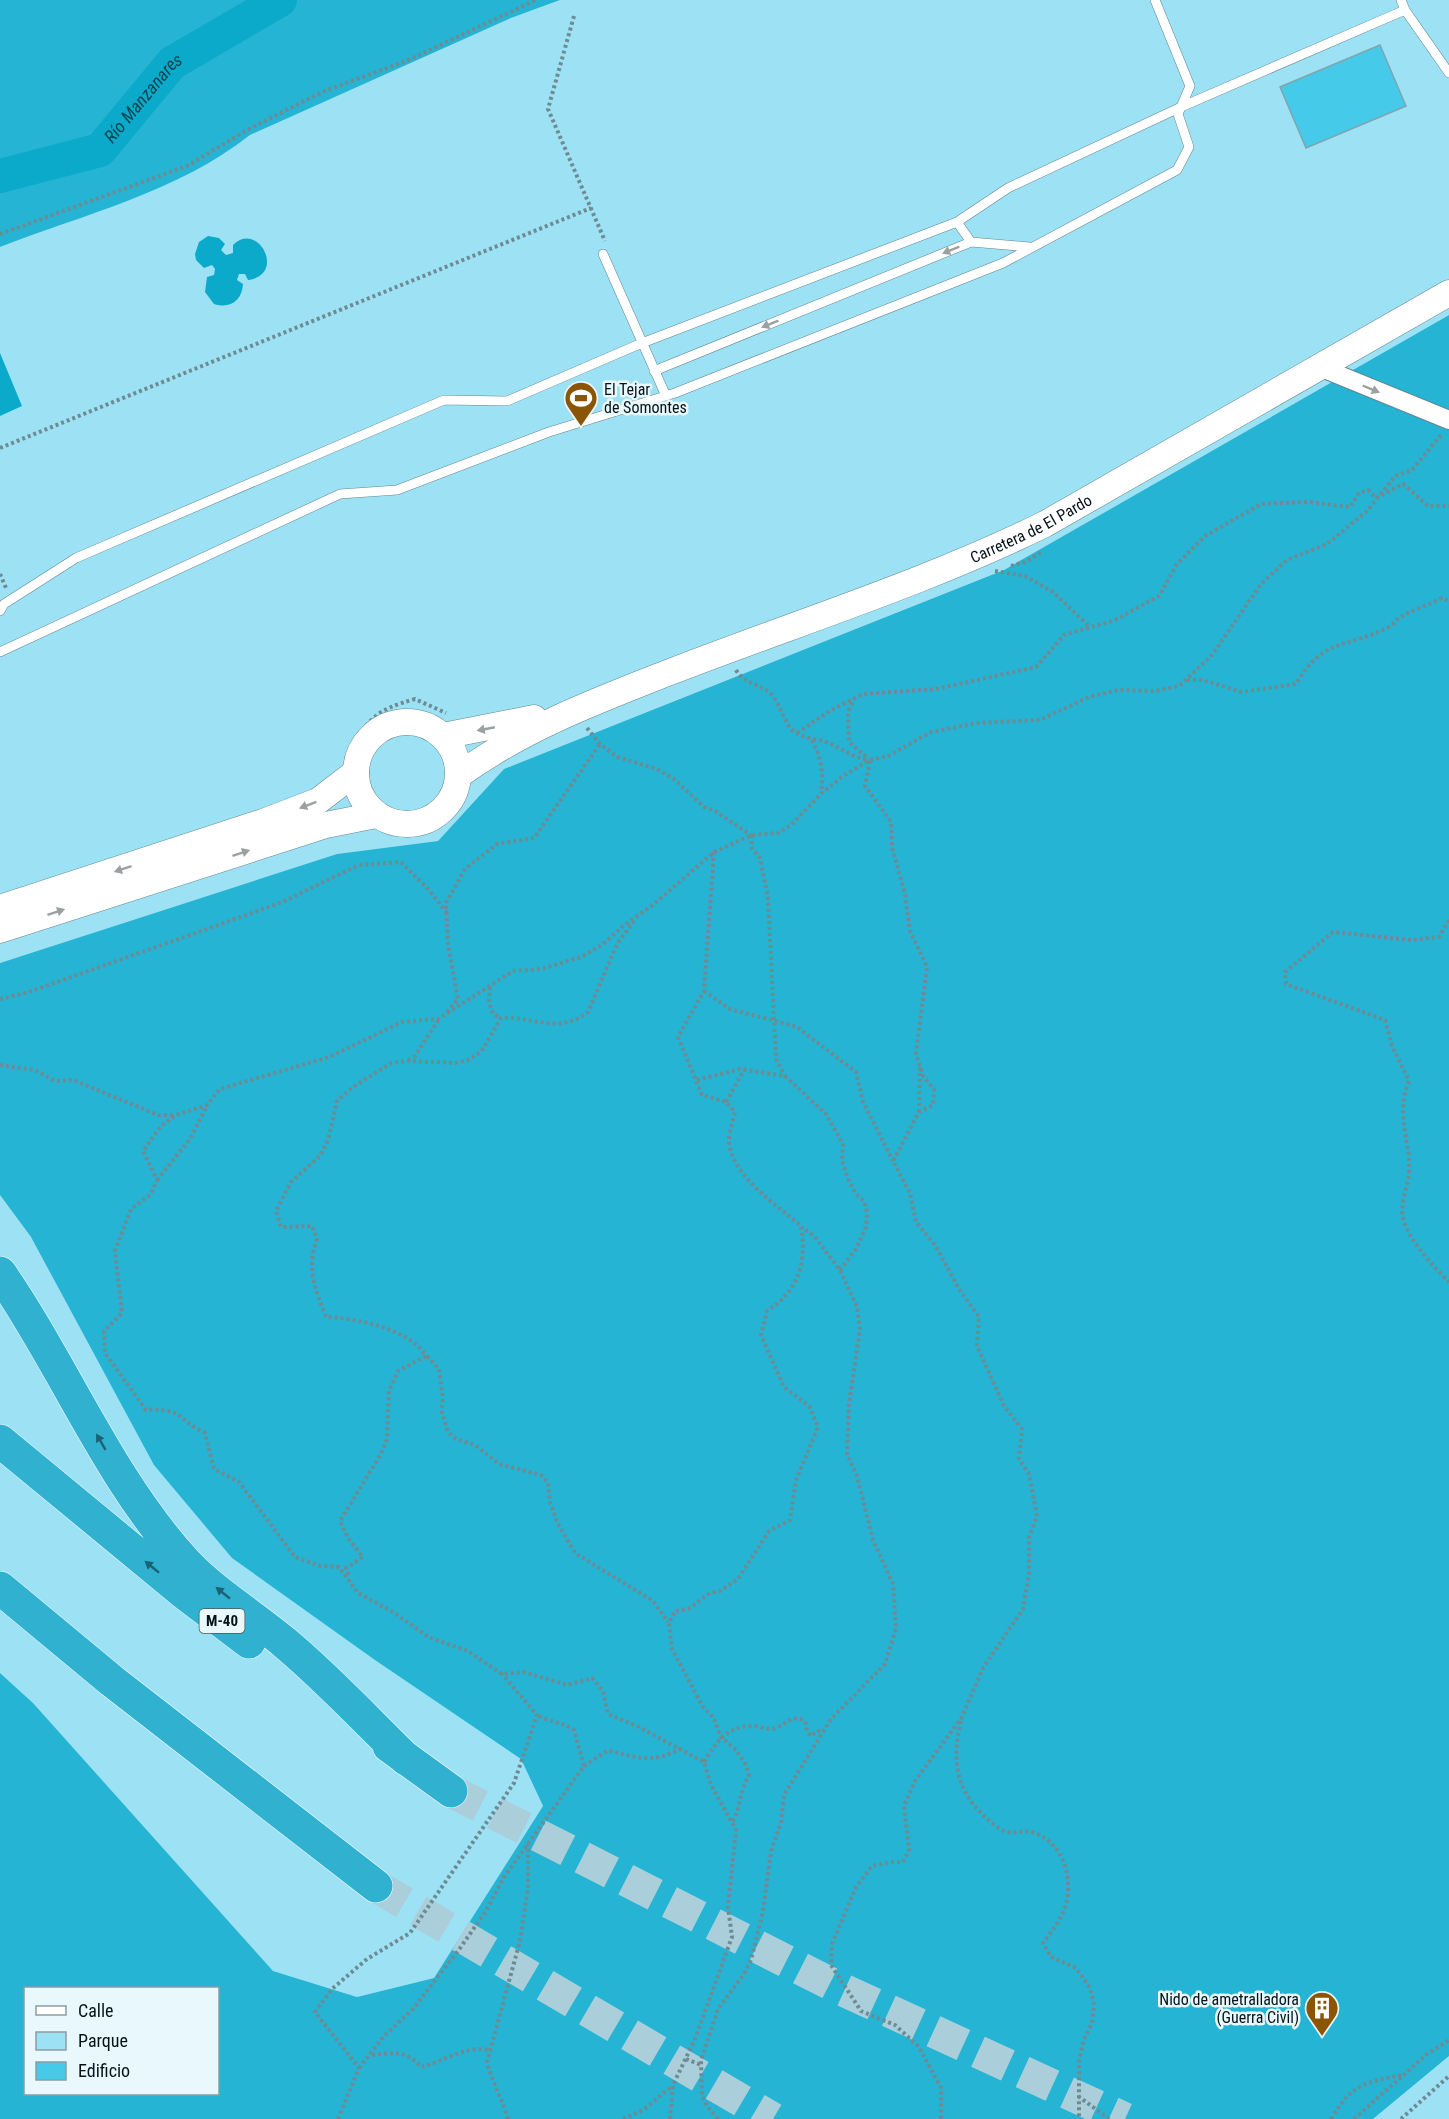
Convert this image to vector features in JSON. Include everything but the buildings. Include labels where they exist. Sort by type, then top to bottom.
[{"type":"highway","points":[[0,1274],[25,1310],[114,1466],[187,1564],[287,1645],[406,1759]]},
{"type":"highway","name":"M-40","points":[[0,1441],[183,1592],[451,1791]]},
{"type":"highway","points":[[0,1588],[373,1891],[258,1818],[0,1617]]},
{"type":"street","name":"Carretera de El Pardo","points":[[459,775],[519,735],[584,706],[978,557],[1046,524],[1317,366],[1449,293]]},
{"type":"street","points":[[1317,366],[1446,426]]},
{"type":"street","name":"Carretera de El Pardo","points":[[443,736],[514,723],[584,706]]},
{"type":"street","points":[[407,722],[426,725],[443,736],[455,754],[459,775],[455,793],[445,809],[430,820],[412,825],[393,823],[376,815],[362,796],[356,772],[360,753],[371,736],[387,726],[407,722]]},
{"type":"street","points":[[1,913],[318,801],[356,772]]},
{"type":"street","points":[[1,913],[326,825],[376,815]]},
{"type":"lane","points":[[0,652],[340,494],[397,490],[549,432],[666,396],[1003,263],[1029,247],[1177,170],[1189,147],[1178,114],[1190,86],[1155,0]]},
{"type":"lane","points":[[1401,0],[1405,10],[1449,73]]},
{"type":"lane","points":[[0,610],[4,604],[76,558],[444,400],[507,401],[642,344],[957,222],[1008,188],[1181,107],[1405,10]]},
{"type":"lane","points":[[957,222],[971,242]]},
{"type":"lane","points":[[654,371],[971,242],[1029,247]]},
{"type":"lane","points":[[605,251],[642,344],[666,396]]},
{"type":"path","points":[[0,234],[172,172],[213,153],[247,130],[322,92],[406,61],[536,0]]},
{"type":"path","points":[[574,16],[548,109],[591,208],[605,251]]},
{"type":"path","points":[[0,448],[591,208]]},
{"type":"path","points":[[727,650],[738,674],[774,697],[789,727],[811,739],[830,743],[857,759],[870,760],[888,756],[931,732],[977,723],[1040,720],[1089,697],[1118,690],[1155,691],[1179,686],[1212,655],[1261,584],[1287,560],[1327,544],[1367,511],[1395,476],[1412,470],[1446,426]]},
{"type":"path","points":[[1376,498],[1402,484],[1428,506],[1449,506]]},
{"type":"path","points":[[797,733],[831,710],[863,694],[936,689],[1036,667],[1064,635],[1115,620],[1159,596],[1177,564],[1205,536],[1261,504],[1308,502],[1350,507],[1359,494],[1368,490],[1376,498]]},
{"type":"path","points":[[994,571],[1024,576],[1043,586],[1053,592],[1089,626]]},
{"type":"path","points":[[1186,680],[1203,680],[1240,692],[1296,684],[1306,666],[1320,653],[1346,640],[1363,639],[1372,635],[1442,598],[1449,601]]},
{"type":"path","points":[[855,697],[848,712],[849,742],[870,760]]},
{"type":"path","points":[[584,706],[586,727],[600,744],[617,757],[657,769],[674,778],[704,807],[715,811],[752,835]]},
{"type":"path","points":[[811,739],[820,758],[824,777],[820,794]]},
{"type":"path","points":[[408,1061],[415,1056],[438,1020],[458,999],[448,945],[446,903],[465,869],[497,844],[534,838],[600,744]]},
{"type":"path","points":[[490,987],[489,1002],[493,1014],[501,1018],[521,1017],[556,1026],[578,1020],[591,1006],[617,944],[633,922],[714,852],[752,835],[778,833],[791,825],[820,794],[843,776],[870,760]]},
{"type":"path","points":[[870,760],[865,786],[891,822],[892,846],[905,894],[910,931],[927,967],[916,1054],[924,1076],[934,1089],[933,1105],[919,1112]]},
{"type":"path","points":[[752,835],[751,847],[760,858],[768,898],[776,1059],[785,1076],[826,1114],[835,1127],[843,1144],[842,1160],[848,1179],[856,1194],[864,1201],[867,1212],[866,1227],[856,1250],[840,1270]]},
{"type":"path","points":[[714,852],[704,991],[678,1037],[702,1095],[726,1102],[735,1112],[729,1141],[740,1170],[755,1188],[814,1236],[840,1270],[856,1307],[860,1329],[849,1404],[847,1455],[857,1476],[873,1540],[893,1584],[896,1629],[885,1664],[831,1719],[784,1795],[782,1823],[771,1851],[762,1911],[750,1960],[744,1974],[718,2009],[701,2065],[702,2096],[706,2106],[718,2119]]},
{"type":"path","points":[[0,999],[29,992],[280,903],[359,865],[401,862],[428,889],[447,913]]},
{"type":"path","points":[[584,1766],[574,1730],[562,1722],[549,1722],[537,1714],[502,1674],[468,1651],[430,1638],[393,1612],[358,1593],[339,1567],[320,1566],[295,1557],[239,1482],[214,1469],[205,1433],[193,1428],[188,1420],[170,1409],[146,1410],[105,1353],[104,1331],[122,1313],[115,1251],[131,1209],[151,1194],[157,1180],[189,1139],[207,1105],[220,1089],[329,1057],[402,1022],[438,1020],[513,971],[541,969],[581,957],[602,945],[654,904]]},
{"type":"path","points":[[1449,920],[1439,937],[1411,940],[1333,932],[1285,972],[1286,984],[1385,1020],[1392,1046],[1409,1082],[1402,1099],[1409,1172],[1401,1207],[1406,1227],[1435,1268],[1449,1282]]},
{"type":"path","points":[[704,991],[730,1009],[797,1027],[856,1072],[863,1102],[910,1193],[916,1222],[935,1245],[959,1289],[979,1317],[977,1346],[1004,1406],[1022,1429],[1019,1459],[1029,1474],[1037,1516],[1029,1537],[1029,1574],[1023,1609],[983,1668],[962,1717],[956,1740],[955,1761],[960,1786],[970,1803],[990,1822],[1006,1832],[1025,1830],[1038,1834],[1054,1847],[1066,1866],[1065,1907],[1043,1943],[1051,1957],[1076,1968],[1089,1988],[1094,2005],[1092,2023],[1084,2039],[1078,2061],[1079,2119]]},
{"type":"path","points":[[501,1018],[481,1052],[468,1060],[455,1063],[408,1061],[392,1063],[353,1087],[337,1101],[328,1140],[320,1156],[291,1182],[276,1211],[281,1227],[312,1226],[317,1239],[311,1257],[311,1273],[326,1317],[341,1318],[398,1332],[420,1345],[426,1356],[439,1369],[443,1399],[441,1410],[448,1432],[456,1439],[475,1445],[499,1464],[541,1475],[548,1483],[550,1502],[558,1524],[575,1553],[659,1606],[669,1623],[672,1649],[703,1707],[714,1718],[720,1736],[736,1750],[749,1776],[740,1791],[741,1806],[732,1824]]},
{"type":"path","points":[[0,1065],[35,1070],[55,1081],[73,1080],[158,1115],[176,1115],[207,1105]]},
{"type":"path","points":[[893,1161],[919,1112],[920,1066]]},
{"type":"path","points":[[697,1080],[744,1070],[785,1076]]},
{"type":"path","points":[[726,1102],[744,1070]]},
{"type":"path","points":[[157,1180],[142,1150],[161,1126],[176,1115]]},
{"type":"path","points":[[669,1623],[675,1611],[688,1609],[710,1593],[720,1591],[738,1579],[769,1531],[789,1520],[796,1480],[818,1427],[809,1406],[784,1387],[761,1335],[767,1311],[781,1302],[799,1277],[804,1246],[801,1226]]},
{"type":"path","points":[[349,1578],[346,1568],[363,1557],[348,1538],[340,1521],[381,1454],[387,1439],[389,1391],[398,1371],[426,1356]]},
{"type":"path","points":[[502,1674],[524,1672],[567,1685],[592,1678],[603,1691],[608,1714],[681,1748],[704,1762],[711,1785],[736,1830],[728,1907],[732,1937],[686,2059],[673,2085],[670,2119]]},
{"type":"path","points":[[360,2068],[315,2012],[332,1989],[367,1959],[410,1933],[514,1783],[537,1714]]},
{"type":"path","points":[[941,2119],[941,2088],[919,2047],[895,2025],[861,2011],[831,1965],[832,1944],[856,1887],[872,1866],[903,1862],[909,1850],[904,1806],[915,1781],[962,1717]]},
{"type":"path","points":[[704,1762],[720,1736],[735,1728],[755,1726],[768,1729],[795,1718],[805,1721],[807,1731],[811,1736],[817,1731],[824,1730]]},
{"type":"path","points":[[338,2119],[360,2068],[384,2036],[420,2001],[458,1951],[528,1843],[584,1766],[608,1750],[634,1757],[665,1758],[681,1748]]},
{"type":"path","points":[[508,2119],[502,2098],[491,2080],[488,2061],[520,1941],[528,1888],[528,1843]]},
{"type":"path","points":[[1354,2119],[1426,2055],[1449,2040]]},
{"type":"path","points":[[371,2055],[395,2053],[411,2055],[422,2067],[470,2050],[483,2048],[491,2052]]},
{"type":"path","points":[[686,2059],[701,2065]]},
{"type":"path","points":[[1331,2119],[1344,2096],[1371,2081],[1403,2075]]},
{"type":"path","points":[[1401,2119],[1449,2076]]},
{"type":"path","points":[[623,2119],[643,2110],[673,2085]]},
{"type":"path","points":[[1078,2095],[1109,2119]]},
{"type":"green space","name":"El Tejar de Somontes","points":[[560,0],[1449,0],[1449,315],[1004,570],[504,769],[438,841],[337,854],[0,963],[0,247],[162,187],[222,155],[250,135],[511,18]]},
{"type":"green space","points":[[0,1195],[31,1237],[521,1759],[543,1806],[434,1978],[357,1997],[273,1971],[33,1703],[0,1673]]},
{"type":"green space","points":[[1449,2056],[1449,2119],[1373,2119]]},
{"type":"shaded area","points":[[0,0],[560,0],[511,18],[250,135],[222,155],[162,187],[0,247]]},
{"type":"shaded area","points":[[208,236],[219,238],[225,244],[221,250],[226,255],[233,253],[233,245],[242,239],[251,239],[259,244],[267,260],[266,269],[260,276],[248,280],[245,274],[239,274],[237,280],[243,284],[242,290],[238,299],[230,304],[214,304],[205,292],[207,277],[214,275],[215,269],[212,265],[204,268],[196,260],[195,254],[199,242]]},
{"type":"shaded area","points":[[1449,315],[1449,2056],[1373,2119],[0,2119],[0,1673],[33,1703],[273,1971],[357,1997],[434,1978],[543,1806],[521,1759],[375,1660],[232,1558],[154,1465],[31,1237],[0,1195],[0,963],[337,854],[438,841],[504,769],[1004,570]]},
{"type":"shaded area","points":[[0,353],[22,406],[0,416]]},
{"type":"waterway","name":"Río Manzanares","points":[[0,176],[100,150],[172,63],[280,0]]},
{"type":"tunnel","points":[[451,1791],[839,1988],[1125,2119]]},
{"type":"tunnel","points":[[376,1886],[773,2119]]},
{"type":"place","name":"El Tejar de Somontes","points":[[581,427]]},
{"type":"place","name":"Nido de ametralladora (Guerra Civil)","points":[[1322,2037]]}]
